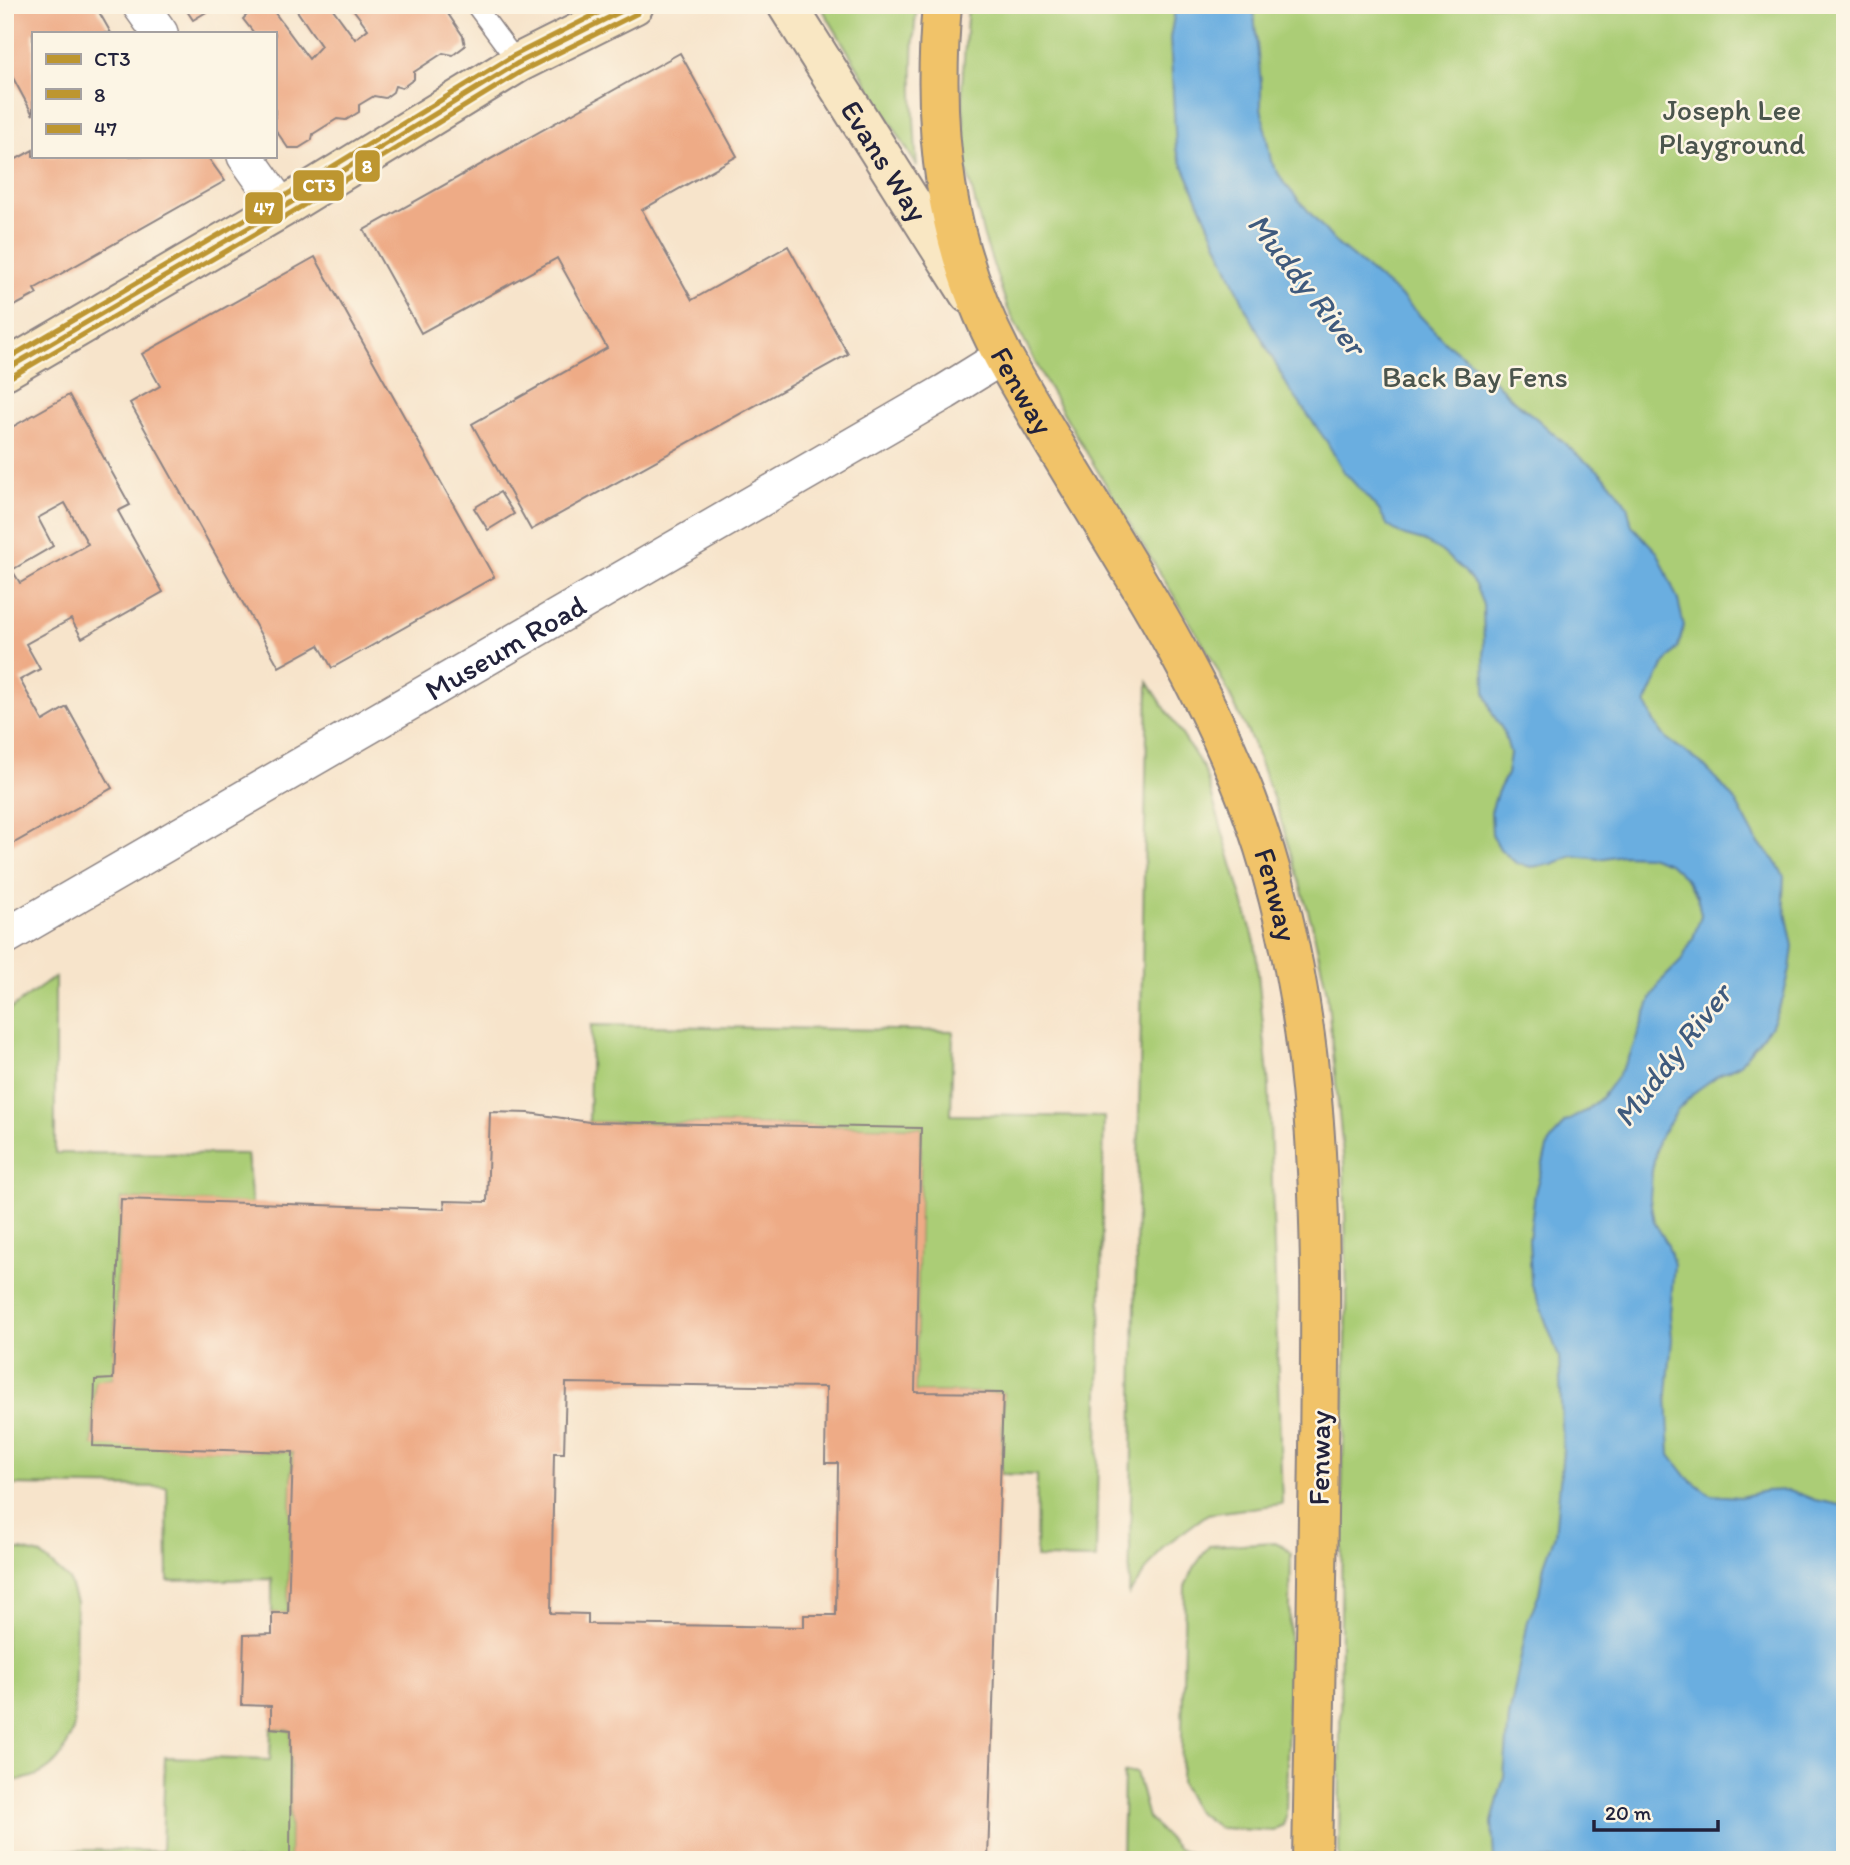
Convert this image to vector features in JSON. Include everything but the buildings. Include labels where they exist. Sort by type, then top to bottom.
[{"type":"main road","points":[[5,370],[282,208],[518,64],[634,5]]},
{"type":"main road","name":"Evans Way","points":[[788,5],[982,315]]},
{"type":"main road","name":"Fenway","points":[[942,5],[938,93],[945,183],[964,270],[982,315],[1003,356],[1170,636],[1219,733],[1248,802],[1273,876],[1298,986],[1315,1132],[1320,1256],[1312,1860]]},
{"type":"street","points":[[140,5],[159,32]]},
{"type":"street","points":[[246,158],[282,208]]},
{"type":"street","name":"Museum Road","points":[[5,937],[1003,356]]},
{"type":"lane","points":[[475,5],[518,64]]},
{"type":"green space","points":[[820,5],[917,5],[913,105],[917,166]]},
{"type":"green space","name":"Back Bay Fens","points":[[968,5],[1845,5],[1845,1860],[1339,1860],[1342,1498],[1347,1300],[1344,1164],[1327,993],[1312,924],[1278,811],[1252,741],[1211,657],[1088,455],[1045,381],[1008,309],[984,237],[966,166],[962,85]]},
{"type":"green space","points":[[1148,682],[1204,769],[1255,942],[1269,1087],[1282,1504],[1208,1514],[1164,1546],[1129,1594]]},
{"type":"green space","points":[[55,977],[55,1153],[247,1154],[252,1204],[121,1199],[113,1379],[95,1381],[93,1445],[293,1452],[288,1613],[272,1613],[272,1579],[168,1581],[167,1487],[5,1485],[5,1013]]},
{"type":"green space","points":[[591,1025],[953,1031],[951,1115],[1104,1117],[1096,1559],[1036,1558],[1037,1475],[1001,1474],[1003,1393],[915,1392],[921,1128],[589,1122]]},
{"type":"green space","points":[[1275,1542],[1284,1546],[1291,1554],[1286,1816],[1283,1825],[1274,1831],[1219,1828],[1195,1810],[1181,1783],[1185,1586],[1209,1546]]},
{"type":"green space","points":[[5,1550],[21,1550],[41,1555],[69,1580],[76,1603],[74,1726],[70,1739],[58,1759],[41,1773],[5,1781]]},
{"type":"green space","points":[[271,1728],[291,1730],[290,1860],[5,1860],[5,1849],[162,1851],[165,1757],[270,1760]]},
{"type":"green space","points":[[1136,1772],[1148,1818],[1178,1849],[1210,1860],[1122,1860],[1124,1773]]},
{"type":"water","name":"Muddy River","points":[[1176,5],[1258,5],[1254,14],[1261,107],[1271,161],[1284,183],[1337,244],[1403,298],[1445,342],[1489,376],[1514,401],[1599,471],[1616,489],[1627,505],[1632,526],[1658,553],[1678,600],[1684,626],[1678,647],[1663,666],[1646,702],[1654,722],[1666,738],[1701,763],[1736,802],[1758,843],[1775,860],[1784,876],[1783,898],[1793,946],[1783,998],[1770,1027],[1739,1065],[1720,1074],[1696,1091],[1677,1111],[1658,1141],[1650,1199],[1654,1222],[1667,1243],[1674,1264],[1667,1394],[1670,1455],[1687,1477],[1711,1495],[1740,1497],[1765,1491],[1790,1490],[1815,1500],[1845,1506],[1845,1860],[1494,1860],[1492,1822],[1504,1776],[1509,1717],[1528,1621],[1539,1593],[1544,1565],[1555,1534],[1563,1450],[1559,1357],[1531,1282],[1529,1239],[1535,1192],[1548,1145],[1564,1123],[1587,1110],[1602,1097],[1617,1077],[1630,1055],[1651,999],[1661,981],[1681,961],[1701,915],[1697,896],[1686,879],[1669,863],[1649,856],[1622,855],[1599,859],[1573,856],[1552,864],[1531,867],[1516,863],[1500,849],[1492,834],[1491,812],[1507,774],[1510,753],[1504,732],[1492,713],[1485,692],[1483,605],[1475,585],[1463,570],[1441,551],[1388,526],[1379,510],[1344,472],[1327,442],[1288,387],[1246,309],[1176,150],[1170,38]]},
{"type":"transit line","name":"47","points":[[5,360],[278,200],[513,56],[614,5]]},
{"type":"transit line","name":"CT3","points":[[5,370],[282,208],[518,63],[634,5]]},
{"type":"transit line","name":"8","points":[[9,378],[286,216],[522,71],[638,13]]},
{"type":"park label","name":"Joseph Lee Playground","points":[[1732,126]]}]
